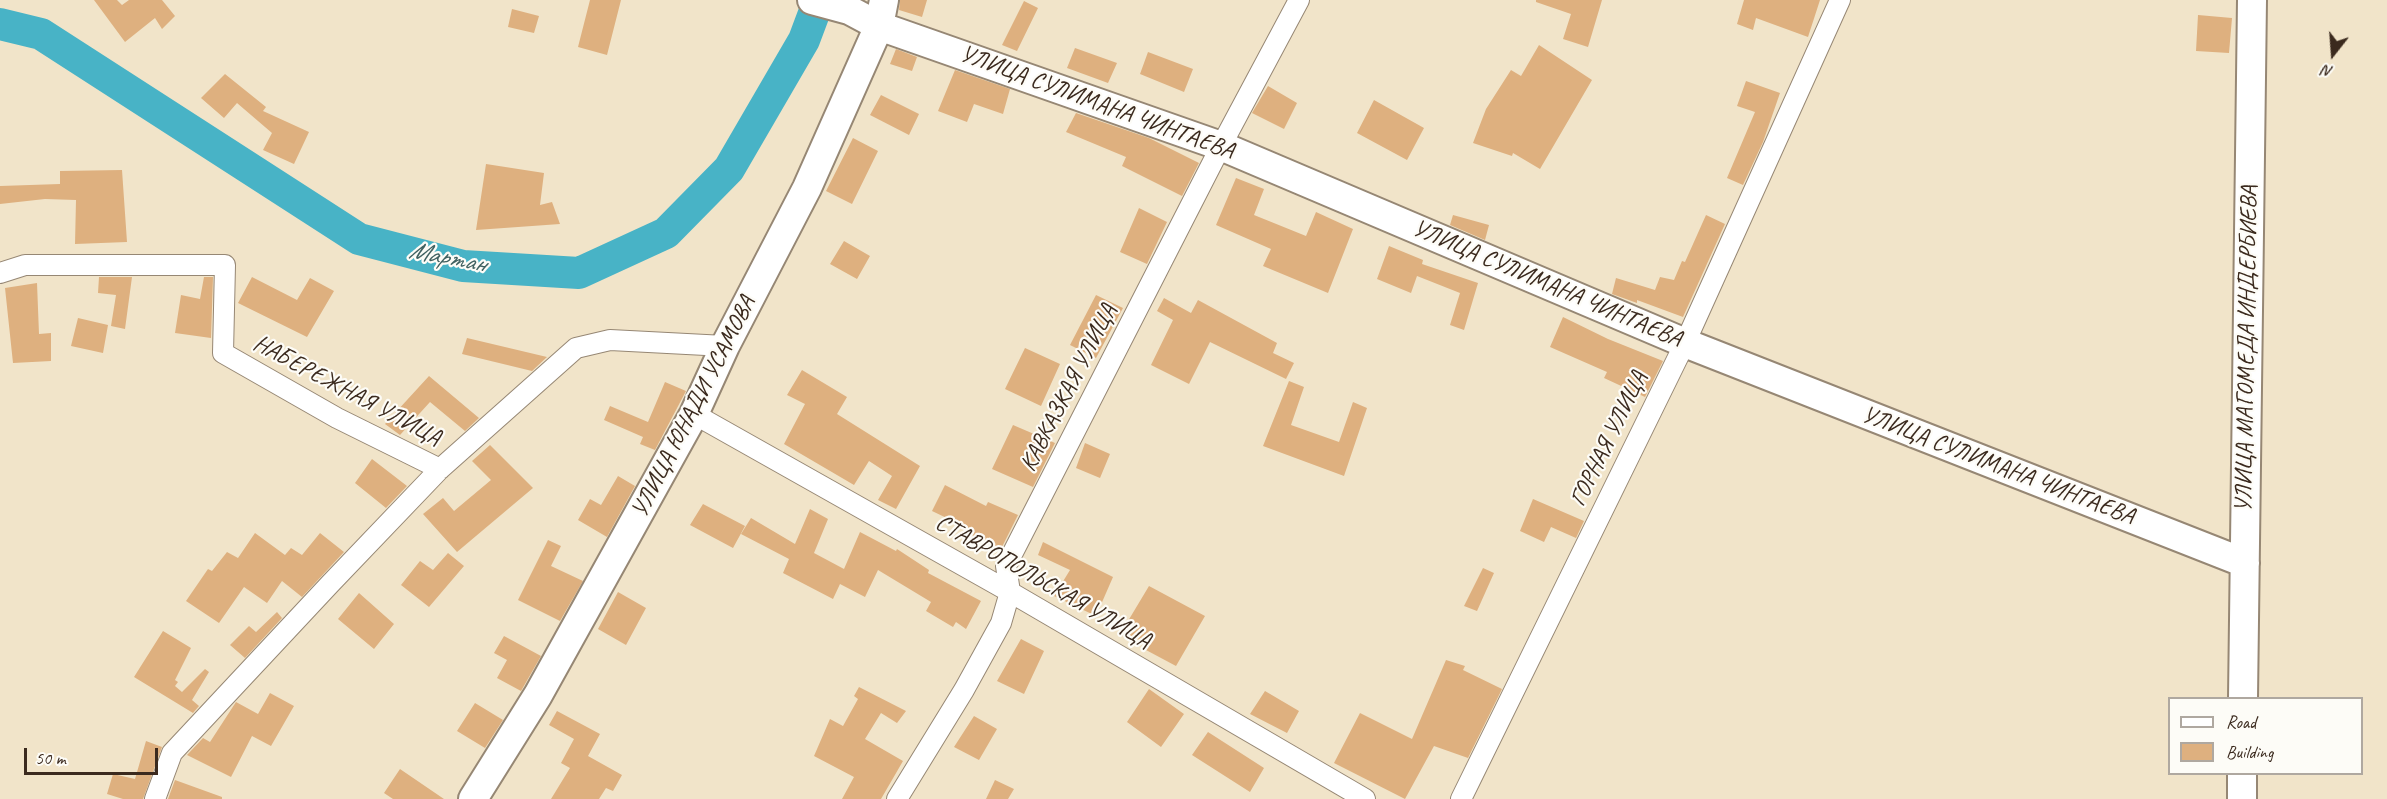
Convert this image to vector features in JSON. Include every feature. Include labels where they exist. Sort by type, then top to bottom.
[{"type":"street","name":"УЛИЦА СУЛИМАНА ЧИНТАЕВА","points":[[813,0],[849,10],[882,13],[1221,146],[1685,343],[2245,563]]},
{"type":"street","name":"КАВКАЗКАЯ УЛИЦА","points":[[897,799],[964,690],[1001,623],[1010,592],[1006,566],[1221,146],[1299,0]]},
{"type":"street","name":"ГОРНАЯ УЛИЦА","points":[[1461,799],[1685,343],[1840,0]]},
{"type":"street","name":"УЛИЦА МАГОМЕДА ИНДЕРБИЕВА","points":[[2242,697],[2252,0]]},
{"type":"street","name":"УЛИЦА ЮНАДИ УСАМОВА","points":[[473,799],[538,695],[694,414],[725,346],[807,188],[882,13]]},
{"type":"street","name":"НАБЕРЕЖНАЯ УЛИЦА","points":[[0,273],[25,265],[225,265],[223,353],[337,418],[440,469]]},
{"type":"street","name":"НАБЕРЕЖНАЯ УЛИЦА","points":[[155,799],[172,753],[440,469],[576,348],[610,340],[725,346]]},
{"type":"street","name":"СТАВРОПОЛЬСКАЯ УЛИЦА","points":[[694,414],[1010,592],[1365,799]]},
{"type":"street","points":[[2242,775],[2242,799]]},
{"type":"building","points":[[94,0],[117,0],[122,5],[129,0],[162,0],[175,16],[162,29],[155,18],[125,42]]},
{"type":"building","points":[[590,0],[621,0],[607,55],[578,47]]},
{"type":"building","points":[[900,0],[927,0],[922,17],[899,10]]},
{"type":"building","points":[[1536,0],[1602,0],[1588,47],[1563,39],[1571,14],[1536,2]]},
{"type":"building","points":[[1744,0],[1820,0],[1808,37],[1756,18],[1753,30],[1737,24]]},
{"type":"building","points":[[1024,1],[1038,8],[1017,51],[1002,45]]},
{"type":"building","points":[[512,9],[539,16],[534,33],[508,27]]},
{"type":"building","points":[[2198,15],[2232,18],[2229,53],[2196,51]]},
{"type":"building","points":[[1539,45],[1592,80],[1540,169],[1513,153],[1512,156],[1473,143],[1486,109],[1511,70],[1521,76]]},
{"type":"building","points":[[1075,48],[1117,63],[1108,83],[1067,68]]},
{"type":"building","points":[[896,49],[917,57],[912,71],[890,64]]},
{"type":"building","points":[[1148,52],[1193,69],[1184,92],[1140,74]]},
{"type":"building","points":[[955,70],[1010,89],[1003,114],[974,104],[967,122],[938,111]]},
{"type":"building","points":[[225,74],[266,107],[263,111],[309,132],[294,164],[263,150],[272,133],[237,103],[224,118],[201,98]]},
{"type":"building","points":[[1746,81],[1780,93],[1763,142],[1743,185],[1727,178],[1755,112],[1737,106]]},
{"type":"building","points":[[1268,86],[1297,103],[1284,129],[1252,113]]},
{"type":"building","points":[[881,95],[919,114],[909,135],[870,115]]},
{"type":"building","points":[[1374,100],[1424,128],[1407,160],[1357,133]]},
{"type":"building","points":[[1076,113],[1149,138],[1199,163],[1182,196],[1122,166],[1126,157],[1066,132]]},
{"type":"building","points":[[853,138],[878,151],[852,204],[826,191]]},
{"type":"building","points":[[486,164],[544,173],[540,205],[552,202],[560,224],[476,230]]},
{"type":"building","points":[[122,170],[127,242],[75,244],[76,200],[45,199],[0,204],[0,186],[60,184],[60,171]]},
{"type":"building","points":[[1236,178],[1264,189],[1254,215],[1306,236],[1316,212],[1353,229],[1328,293],[1263,266],[1271,249],[1216,225]]},
{"type":"building","points":[[1139,208],[1167,222],[1147,264],[1120,252]]},
{"type":"building","points":[[1453,215],[1489,225],[1485,240],[1450,225]]},
{"type":"building","points":[[1706,215],[1725,224],[1683,317],[1637,300],[1637,303],[1612,294],[1616,278],[1655,290],[1660,277],[1674,280],[1682,261],[1685,262]]},
{"type":"building","points":[[844,241],[870,256],[857,279],[830,264]]},
{"type":"building","points":[[1389,246],[1423,260],[1422,264],[1478,283],[1464,330],[1450,325],[1460,293],[1417,276],[1411,293],[1377,279]]},
{"type":"building","points":[[99,277],[132,277],[125,329],[111,326],[116,295],[98,293]]},
{"type":"building","points":[[204,277],[213,277],[211,338],[175,333],[181,295],[200,299]]},
{"type":"building","points":[[252,277],[297,300],[310,278],[334,291],[307,337],[238,303]]},
{"type":"building","points":[[37,283],[39,334],[51,333],[51,361],[13,363],[5,288]]},
{"type":"building","points":[[1096,295],[1123,308],[1096,358],[1070,345]]},
{"type":"building","points":[[1164,298],[1191,313],[1198,300],[1277,343],[1273,353],[1294,363],[1286,379],[1210,342],[1189,384],[1151,365],[1173,320],[1157,311]]},
{"type":"building","points":[[1563,317],[1608,339],[1663,361],[1645,397],[1604,378],[1607,372],[1550,347]]},
{"type":"building","points":[[78,318],[108,325],[103,353],[71,346]]},
{"type":"building","points":[[467,338],[547,357],[532,371],[462,354]]},
{"type":"building","points":[[1025,348],[1060,364],[1041,406],[1005,389]]},
{"type":"building","points":[[802,370],[847,397],[837,414],[920,466],[896,509],[878,500],[892,476],[869,461],[854,485],[784,444],[805,404],[787,395]]},
{"type":"building","points":[[429,376],[479,418],[465,431],[430,402],[400,435],[385,424]]},
{"type":"building","points":[[1289,381],[1304,387],[1291,425],[1339,442],[1353,402],[1367,408],[1344,476],[1263,446]]},
{"type":"building","points":[[665,382],[686,391],[655,450],[640,444],[643,437],[604,420],[610,406],[648,422]]},
{"type":"building","points":[[1013,425],[1055,443],[1033,487],[992,469]]},
{"type":"building","points":[[1085,443],[1110,454],[1100,478],[1076,468]]},
{"type":"building","points":[[490,445],[533,488],[457,552],[423,514],[443,498],[454,511],[491,480],[472,461]]},
{"type":"building","points":[[372,459],[407,486],[386,508],[355,483]]},
{"type":"building","points":[[618,476],[635,486],[607,537],[578,520],[590,499],[601,505]]},
{"type":"building","points":[[945,485],[986,506],[988,502],[1018,515],[1001,549],[972,535],[974,531],[932,511]]},
{"type":"building","points":[[1533,499],[1584,521],[1576,538],[1551,527],[1544,542],[1520,531]]},
{"type":"building","points":[[703,504],[745,526],[733,548],[690,525]]},
{"type":"building","points":[[810,509],[828,519],[814,553],[844,569],[860,532],[896,551],[897,549],[929,570],[928,573],[981,601],[966,629],[956,622],[953,627],[926,611],[931,602],[878,570],[865,597],[840,584],[833,599],[783,573],[789,559],[741,534],[751,518],[795,544]]},
{"type":"building","points":[[255,533],[285,555],[291,548],[302,555],[320,533],[344,552],[302,597],[282,581],[267,603],[244,587],[219,623],[186,601],[208,569],[212,571],[227,552],[238,558]]},
{"type":"building","points":[[548,540],[561,546],[551,566],[583,581],[560,621],[518,600]]},
{"type":"building","points":[[1043,542],[1113,577],[1096,616],[1054,596],[1070,570],[1038,555]]},
{"type":"building","points":[[448,553],[464,566],[429,607],[401,585],[420,561],[433,570]]},
{"type":"building","points":[[1483,568],[1494,573],[1477,611],[1464,606]]},
{"type":"building","points":[[1149,586],[1205,616],[1176,666],[1146,650],[1149,645],[1122,631]]},
{"type":"building","points":[[618,592],[646,608],[626,645],[598,629]]},
{"type":"building","points":[[359,593],[394,624],[374,649],[338,619]]},
{"type":"building","points":[[277,612],[282,618],[245,658],[230,645],[249,626],[256,632]]},
{"type":"building","points":[[163,631],[191,648],[175,680],[178,682],[175,686],[182,692],[205,669],[209,672],[192,700],[199,706],[193,713],[134,677]]},
{"type":"building","points":[[504,636],[541,656],[521,691],[497,678],[507,660],[494,653]]},
{"type":"building","points":[[1021,639],[1044,651],[1024,694],[997,681]]},
{"type":"building","points":[[1446,660],[1465,666],[1463,670],[1502,689],[1468,758],[1434,746],[1405,799],[1334,763],[1360,713],[1412,739]]},
{"type":"building","points":[[859,687],[906,711],[897,723],[881,713],[865,739],[903,761],[881,799],[842,799],[854,777],[814,756],[830,719],[843,726],[858,699],[854,696]]},
{"type":"building","points":[[1149,689],[1184,714],[1161,747],[1127,722]]},
{"type":"building","points":[[1265,691],[1299,711],[1287,733],[1250,714]]},
{"type":"building","points":[[270,693],[294,706],[271,746],[252,736],[231,777],[187,755],[203,738],[210,742],[236,702],[258,714]]},
{"type":"building","points":[[475,703],[503,720],[485,748],[457,731]]},
{"type":"building","points":[[557,711],[600,734],[588,756],[622,775],[613,791],[606,788],[599,799],[551,799],[570,768],[561,763],[574,739],[549,725]]},
{"type":"building","points":[[974,716],[997,729],[979,760],[954,747]]},
{"type":"building","points":[[1208,732],[1264,768],[1250,792],[1192,755]]},
{"type":"building","points":[[146,741],[162,747],[143,799],[123,799],[107,794],[113,774],[135,779]]},
{"type":"building","points":[[400,769],[444,799],[393,799],[384,793]]},
{"type":"building","points":[[175,780],[222,797],[222,799],[168,799]]},
{"type":"building","points":[[995,780],[1014,789],[1008,799],[986,799]]},
{"type":"waterway","name":"Мартан","points":[[0,24],[41,34],[359,239],[463,266],[579,273],[666,233],[729,169],[804,40],[819,0]]}]
